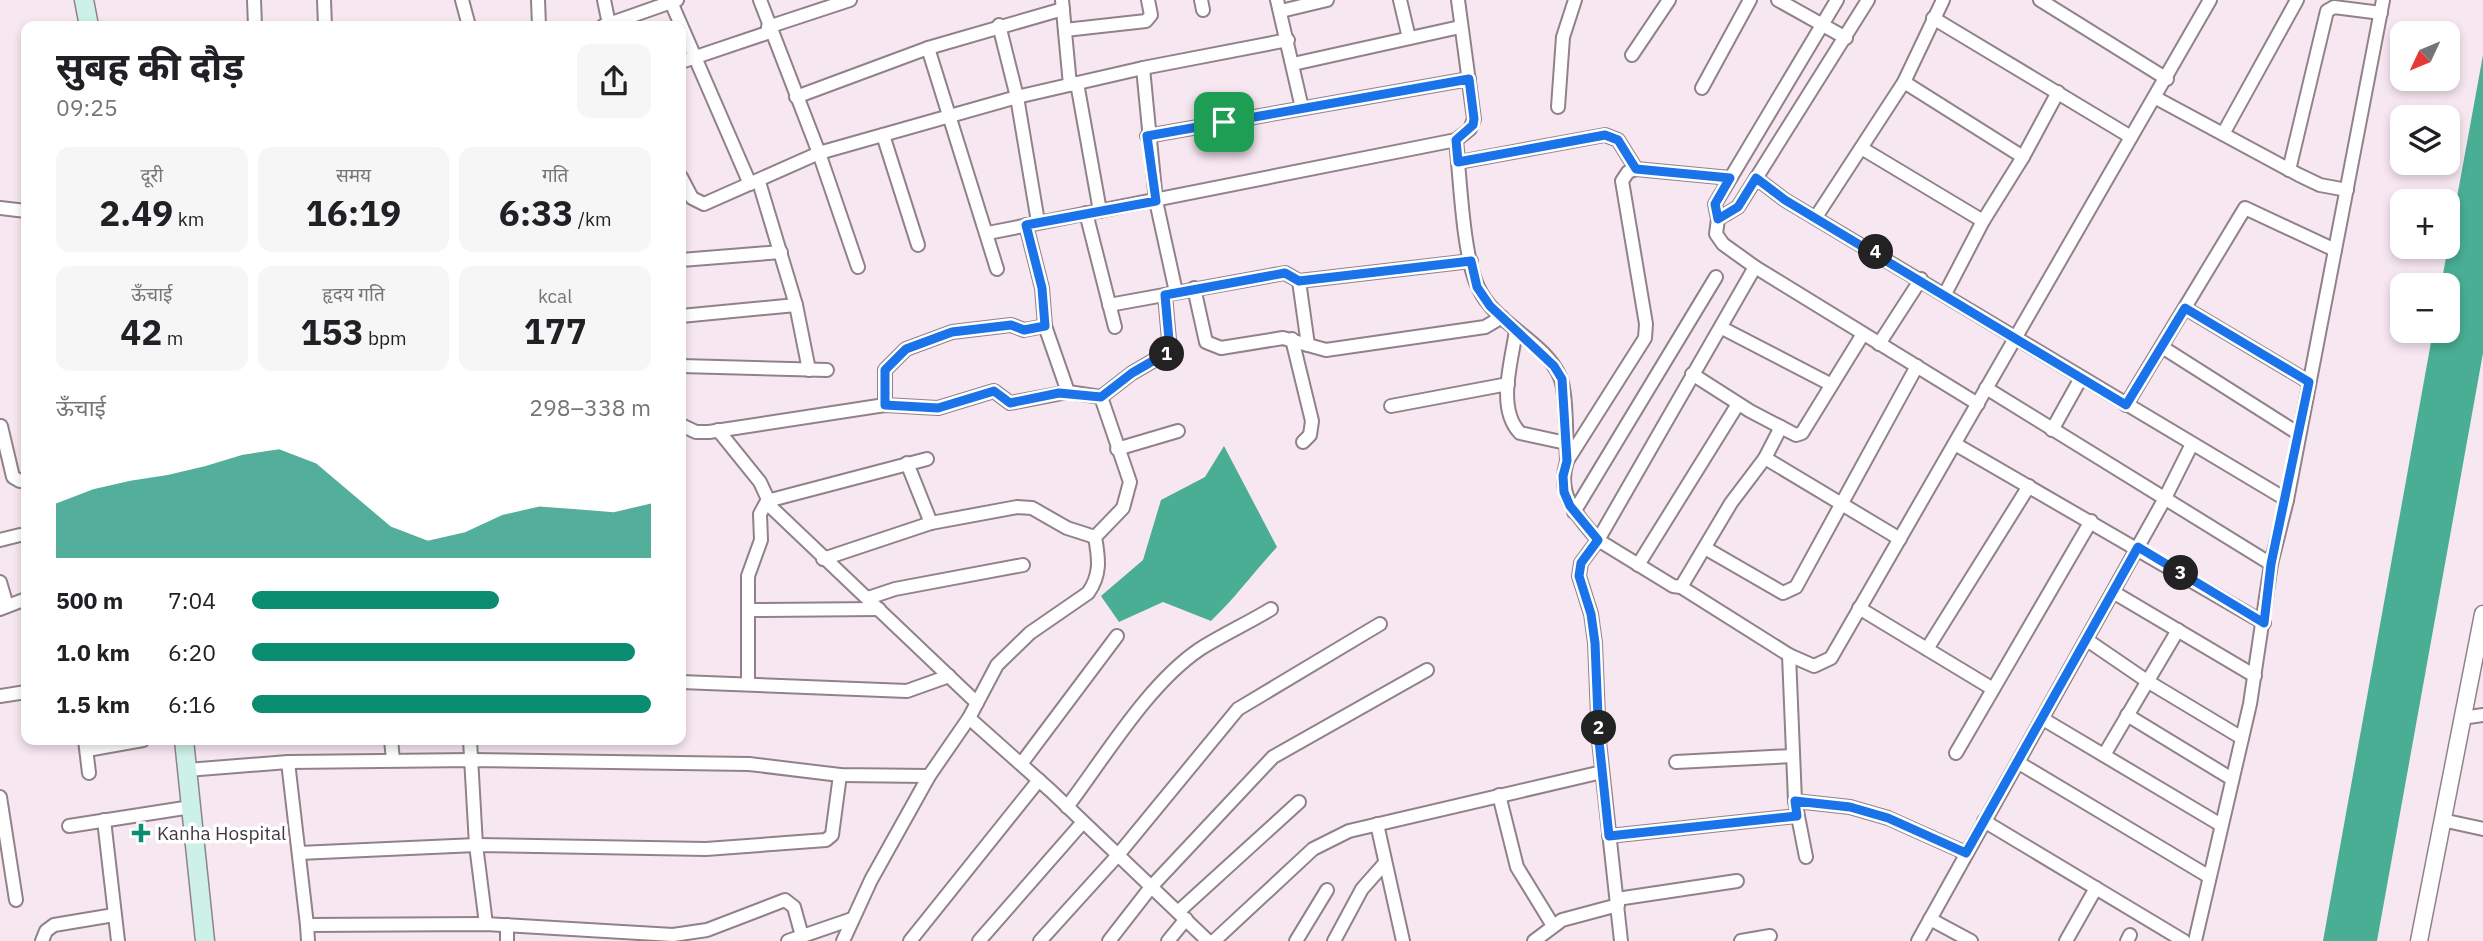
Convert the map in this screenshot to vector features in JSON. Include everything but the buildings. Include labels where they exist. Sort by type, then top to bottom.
[{"type":"main road","points":[[84,0],[88,21]]},
{"type":"main road","points":[[184,745],[205,941]]},
{"type":"street","points":[[254,0],[255,21]]},
{"type":"street","points":[[324,0],[325,21]]},
{"type":"street","points":[[462,0],[468,21]]},
{"type":"street","points":[[538,0],[539,21]]},
{"type":"street","points":[[604,0],[606,21]]},
{"type":"street","points":[[760,0],[769,30],[819,153],[858,267]]},
{"type":"street","points":[[809,370],[796,305],[781,252],[754,183],[687,60],[850,0]]},
{"type":"street","points":[[1065,30],[1146,22],[1151,15],[1147,0]]},
{"type":"street","points":[[1301,108],[1279,6],[1327,0]]},
{"type":"street","points":[[1400,0],[1409,38]]},
{"type":"street","points":[[988,233],[1456,140],[1473,125],[1474,109],[1458,0]]},
{"type":"street","points":[[1558,107],[1563,37],[1575,0]]},
{"type":"street","points":[[1632,55],[1669,0]]},
{"type":"street","points":[[1702,88],[1750,0]]},
{"type":"street","points":[[1777,0],[1846,38]]},
{"type":"street","points":[[1837,0],[1715,204],[1718,219],[1716,234],[1723,244],[1755,267],[1978,404]]},
{"type":"street","points":[[1718,219],[1738,207],[1868,0]]},
{"type":"street","points":[[1816,218],[1904,82],[1943,0]]},
{"type":"street","points":[[2039,0],[2167,79]]},
{"type":"street","points":[[1730,178],[1636,169],[1628,172],[1622,181],[1646,324],[1645,338],[1567,461],[1563,476],[1564,492],[1574,512],[1598,540],[1681,587],[1789,655],[1814,666],[1831,658],[2131,136],[2167,79],[2210,0]]},
{"type":"street","points":[[2223,134],[2297,0]]},
{"type":"street","points":[[617,21],[674,1],[678,21]]},
{"type":"street","points":[[796,97],[928,48],[1063,5],[1074,84],[1100,211]]},
{"type":"street","points":[[2194,941],[2255,676],[2271,564],[2287,500],[2382,7],[2334,7],[2327,10],[2289,170]]},
{"type":"street","points":[[1933,18],[2131,136]]},
{"type":"street","points":[[999,25],[1017,97],[1045,326],[1068,392]]},
{"type":"street","points":[[1293,64],[1460,27]]},
{"type":"street","points":[[687,200],[704,204],[819,153],[1017,97],[1143,68],[1288,40]]},
{"type":"street","points":[[928,48],[988,233],[997,269]]},
{"type":"street","points":[[686,427],[696,432],[718,430],[885,405],[938,408],[994,391],[1010,403],[1068,392],[1101,397],[1132,373],[1170,351],[1171,293],[1147,136],[1143,68]]},
{"type":"street","points":[[1147,136],[1469,79]]},
{"type":"street","points":[[1904,82],[2023,157]]},
{"type":"street","points":[[1945,294],[1983,221],[2023,157],[2058,92]]},
{"type":"street","points":[[2156,98],[2320,185],[2347,190]]},
{"type":"street","points":[[883,135],[918,245]]},
{"type":"street","points":[[1458,162],[1605,135],[1618,140],[1636,169]]},
{"type":"street","points":[[1456,140],[1471,261],[1477,287],[1502,317],[1554,366],[1562,379],[1567,461]]},
{"type":"street","points":[[1863,149],[1983,221]]},
{"type":"street","points":[[1756,178],[1816,218],[1921,279],[2016,340],[2191,446],[2287,500]]},
{"type":"street","points":[[0,208],[21,210]]},
{"type":"street","points":[[2126,405],[2245,208],[2335,250]]},
{"type":"street","points":[[1086,214],[1115,327]]},
{"type":"street","points":[[686,260],[781,252]]},
{"type":"street","points":[[1109,304],[1285,273],[1299,281],[1471,261]]},
{"type":"street","points":[[1621,941],[1602,772],[1595,643],[1591,614],[1579,576],[1581,563],[1598,540],[1755,267]]},
{"type":"street","points":[[1574,512],[1716,277]]},
{"type":"street","points":[[1879,344],[1921,279]]},
{"type":"street","points":[[1299,281],[1308,345]]},
{"type":"street","points":[[1194,288],[1206,342],[1221,348],[1292,339],[1326,349],[1485,327],[1502,317]]},
{"type":"street","points":[[686,316],[796,305]]},
{"type":"street","points":[[2185,308],[2309,382]]},
{"type":"street","points":[[885,405],[885,370],[906,349],[962,330],[1011,325],[1024,330],[1045,326]]},
{"type":"street","points":[[1722,328],[1830,384]]},
{"type":"street","points":[[1516,330],[1508,384],[1509,418],[1520,433],[1566,443]]},
{"type":"street","points":[[1692,374],[1738,404],[1796,435],[1802,433],[1863,334]]},
{"type":"street","points":[[1292,339],[1312,421],[1310,435],[1303,442]]},
{"type":"street","points":[[2162,347],[2299,434]]},
{"type":"street","points":[[686,366],[827,370]]},
{"type":"street","points":[[1705,548],[1783,593],[1796,587],[1917,366]]},
{"type":"street","points":[[2052,430],[2081,378]]},
{"type":"street","points":[[1391,407],[1508,384]]},
{"type":"street","points":[[1986,388],[2271,564]]},
{"type":"street","points":[[843,941],[852,919],[929,776],[969,718],[997,665],[1011,648],[1088,593],[1095,583],[1098,567],[1095,537],[1123,508],[1130,482],[1101,397]]},
{"type":"street","points":[[1638,565],[1738,404]]},
{"type":"street","points":[[1,426],[13,477],[21,479]]},
{"type":"street","points":[[1681,587],[1731,503],[1765,458],[1781,428]]},
{"type":"street","points":[[718,430],[760,482],[767,501],[823,559],[977,703]]},
{"type":"street","points":[[1117,449],[1178,431]]},
{"type":"street","points":[[1955,444],[2138,547],[2264,623]]},
{"type":"street","points":[[1917,941],[2019,763],[2191,446]]},
{"type":"street","points":[[1765,458],[1900,539]]},
{"type":"street","points":[[748,684],[748,576],[761,540],[760,514],[767,501],[927,459]]},
{"type":"street","points":[[907,463],[931,523]]},
{"type":"street","points":[[1927,649],[2029,486]]},
{"type":"street","points":[[823,559],[931,523],[1017,507],[1032,508],[1067,528],[1095,537]]},
{"type":"street","points":[[1955,753],[2091,521]]},
{"type":"street","points":[[0,540],[20,535]]},
{"type":"street","points":[[867,598],[895,589],[1023,565]]},
{"type":"street","points":[[0,582],[4,607],[21,601]]},
{"type":"street","points":[[2113,592],[2255,676]]},
{"type":"street","points":[[1859,608],[1993,689]]},
{"type":"street","points":[[748,610],[878,609]]},
{"type":"street","points":[[1067,807],[1147,701],[1174,672],[1199,650],[1271,609]]},
{"type":"street","points":[[2419,941],[2483,614]]},
{"type":"street","points":[[1040,941],[1118,855],[1238,709],[1380,624]]},
{"type":"street","points":[[2104,755],[2178,631]]},
{"type":"street","points":[[1021,764],[1117,636]]},
{"type":"street","points":[[2087,640],[2147,681],[2242,738]]},
{"type":"street","points":[[1789,655],[1795,801],[1806,857]]},
{"type":"street","points":[[1109,941],[1152,887],[1273,757],[1427,670]]},
{"type":"street","points":[[686,682],[907,691],[949,676]]},
{"type":"street","points":[[0,696],[21,693]]},
{"type":"street","points":[[2127,715],[2232,779]]},
{"type":"street","points":[[2462,718],[2483,715]]},
{"type":"street","points":[[969,718],[1039,780],[1208,941]]},
{"type":"street","points":[[2043,719],[2221,825]]},
{"type":"street","points":[[86,745],[89,773]]},
{"type":"street","points":[[392,745],[393,760]]},
{"type":"street","points":[[470,745],[476,845],[486,924]]},
{"type":"street","points":[[1676,762],[1792,756]]},
{"type":"street","points":[[187,770],[288,762],[472,760],[749,764],[840,775],[929,776]]},
{"type":"street","points":[[288,762],[308,941]]},
{"type":"street","points":[[2019,763],[2208,876]]},
{"type":"street","points":[[1214,941],[1313,849],[1349,831],[1602,772]]},
{"type":"street","points":[[299,853],[476,845],[643,851],[826,840],[832,835],[840,775]]},
{"type":"street","points":[[910,941],[1039,780]]},
{"type":"street","points":[[1499,795],[1517,867],[1552,924]]},
{"type":"street","points":[[0,797],[16,900]]},
{"type":"street","points":[[1795,801],[1850,807],[1888,818],[1966,853]]},
{"type":"street","points":[[1168,941],[1182,916],[1299,802]]},
{"type":"street","points":[[69,826],[191,807]]},
{"type":"street","points":[[1609,836],[1797,816]]},
{"type":"street","points":[[104,820],[118,941]]},
{"type":"street","points":[[2442,820],[2483,829]]},
{"type":"street","points":[[1984,821],[2184,941]]},
{"type":"street","points":[[979,941],[1083,822]]},
{"type":"street","points":[[1377,824],[1403,941]]},
{"type":"street","points":[[1334,941],[1363,889],[1385,863]]},
{"type":"street","points":[[1534,941],[1552,924],[1617,902],[1737,881]]},
{"type":"street","points":[[2066,941],[2096,888]]},
{"type":"street","points":[[1296,941],[1327,890]]},
{"type":"street","points":[[307,925],[486,924],[673,936],[707,930],[785,900],[794,907],[803,936]]},
{"type":"street","points":[[42,941],[46,931],[54,925],[114,915]]},
{"type":"street","points":[[788,941],[852,919]]},
{"type":"street","points":[[1930,919],[1971,941]]},
{"type":"street","points":[[507,925],[507,941]]},
{"type":"street","points":[[1741,941],[1770,936]]},
{"type":"shaded area","points":[[2483,55],[2483,353],[2377,941],[2323,941],[2431,343],[2460,343],[2460,273],[2443,273],[2446,259],[2460,259],[2459,189]]},
{"type":"shaded area","points":[[1224,446],[1277,547],[1211,621],[1163,602],[1119,622],[1101,596],[1143,560],[1161,500],[1205,477]]},
{"type":"place","name":"Kanha Hospital","points":[[141,833]]},
{"type":"route","points":[[1469,79],[1474,119],[1470,129],[1456,140],[1458,162],[1605,135],[1623,145],[1636,169],[1730,178],[1715,204],[1718,219],[1738,207],[1756,178],[1785,200],[1870,248],[2126,405],[2185,308],[2309,382],[2287,500],[2271,564],[2264,623],[2138,547],[2019,763],[1966,853],[1888,818],[1850,807],[1795,801],[1797,816],[1609,836],[1599,741],[1595,643],[1591,614],[1579,576],[1581,563],[1598,540],[1570,506],[1564,492],[1563,476],[1567,461],[1562,379],[1554,366],[1490,306],[1477,287],[1471,261],[1299,281],[1285,273],[1221,282],[1165,295],[1170,351],[1132,373],[1101,397],[1068,392],[1010,403],[994,391],[938,408],[905,404],[885,405],[885,370],[896,355],[906,349],[962,330],[1011,325],[1024,330],[1045,326],[1042,288],[1026,225],[1156,201],[1147,136],[1224,122],[1469,79]]}]
